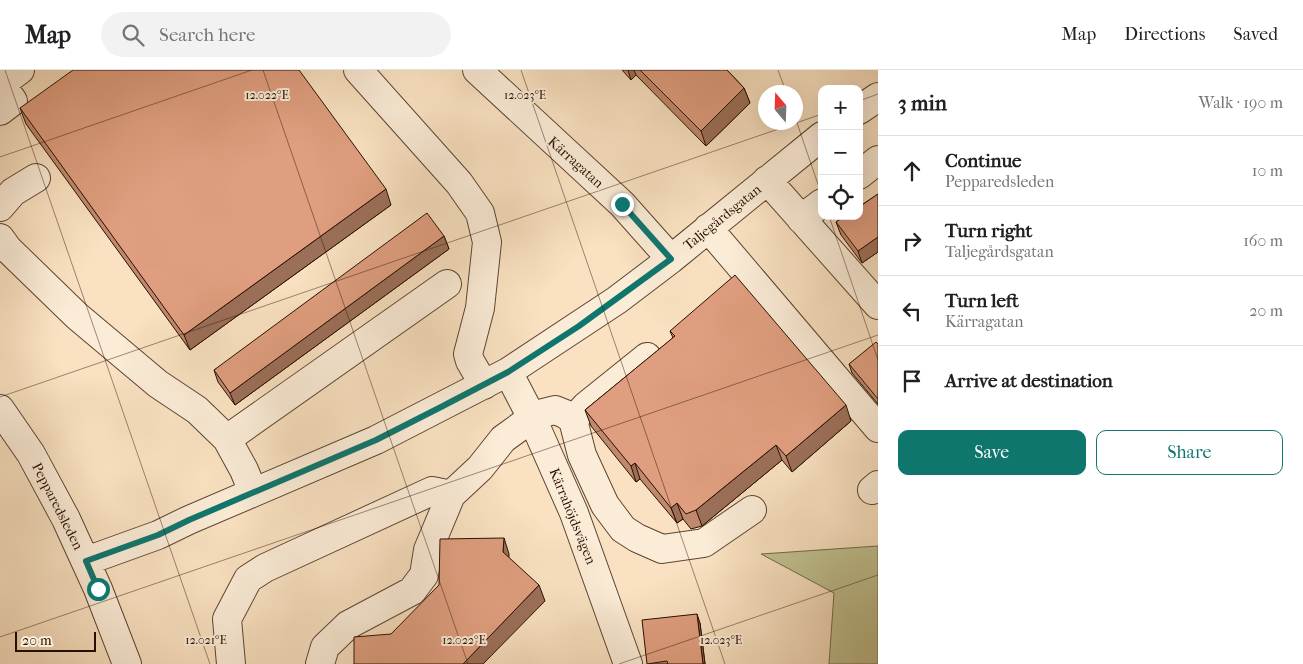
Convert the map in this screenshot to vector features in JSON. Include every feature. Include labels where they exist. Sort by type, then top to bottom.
[{"type":"street","points":[[0,110],[13,101],[1,84],[20,70]]},
{"type":"street","name":"Kärrahöjdsvägen","points":[[358,70],[459,183],[480,213],[487,242],[480,308],[468,354],[470,361],[496,378],[532,418],[574,513],[628,664]]},
{"type":"street","name":"Kärragatan","points":[[477,70],[622,204],[671,259]]},
{"type":"street","points":[[863,107],[878,97]]},
{"type":"street","name":"Taljegårdsgatan","points":[[86,561],[158,535],[376,440],[496,378],[579,326],[671,259],[818,139]]},
{"type":"street","points":[[863,172],[878,160]]},
{"type":"street","points":[[0,207],[13,192],[36,178]]},
{"type":"street","points":[[767,180],[811,211],[848,272],[878,306]]},
{"type":"street","points":[[708,228],[878,428]]},
{"type":"street","points":[[0,238],[8,250],[78,316],[158,384],[197,410],[227,439],[244,470],[253,492]]},
{"type":"street","points":[[848,272],[878,280]]},
{"type":"street","points":[[227,439],[447,284]]},
{"type":"street","points":[[572,420],[586,406],[647,357]]},
{"type":"street","name":"Pepparedsleden","points":[[0,409],[31,454],[86,561],[127,664]]},
{"type":"street","points":[[320,664],[325,647],[348,625],[412,591],[424,575],[428,550],[451,495],[480,468],[503,439],[532,418],[543,413],[555,410],[565,414],[572,420],[582,455],[605,505],[623,529],[637,538],[662,549],[704,543],[752,510]]},
{"type":"street","points":[[231,664],[227,619],[248,579],[264,568],[432,491],[451,495]]},
{"type":"green space","points":[[878,546],[878,664],[829,664],[834,593],[761,554]]},
{"type":"building","points":[[73,70],[299,70],[386,189],[184,335],[20,108]]},
{"type":"building","points":[[640,70],[727,70],[744,88],[701,131]]},
{"type":"building","points":[[878,194],[878,237],[858,251],[836,222],[839,220],[863,220],[863,204]]},
{"type":"building","points":[[427,213],[444,236],[230,393],[214,370]]},
{"type":"building","points":[[735,275],[846,405],[786,456],[776,445],[696,510],[686,514],[677,503],[671,508],[635,463],[631,466],[585,410],[675,336],[670,331]]},
{"type":"building","points":[[876,342],[878,344],[878,399],[849,364]]},
{"type":"building","points":[[504,538],[503,552],[539,585],[463,664],[354,664],[354,637],[391,634],[439,585],[440,539]]},
{"type":"building","points":[[697,614],[703,664],[668,664],[667,661],[647,664],[642,620]]},
{"type":"route","points":[[98,589],[86,561],[158,535],[376,440],[508,372],[616,300],[671,259],[622,204]]}]
